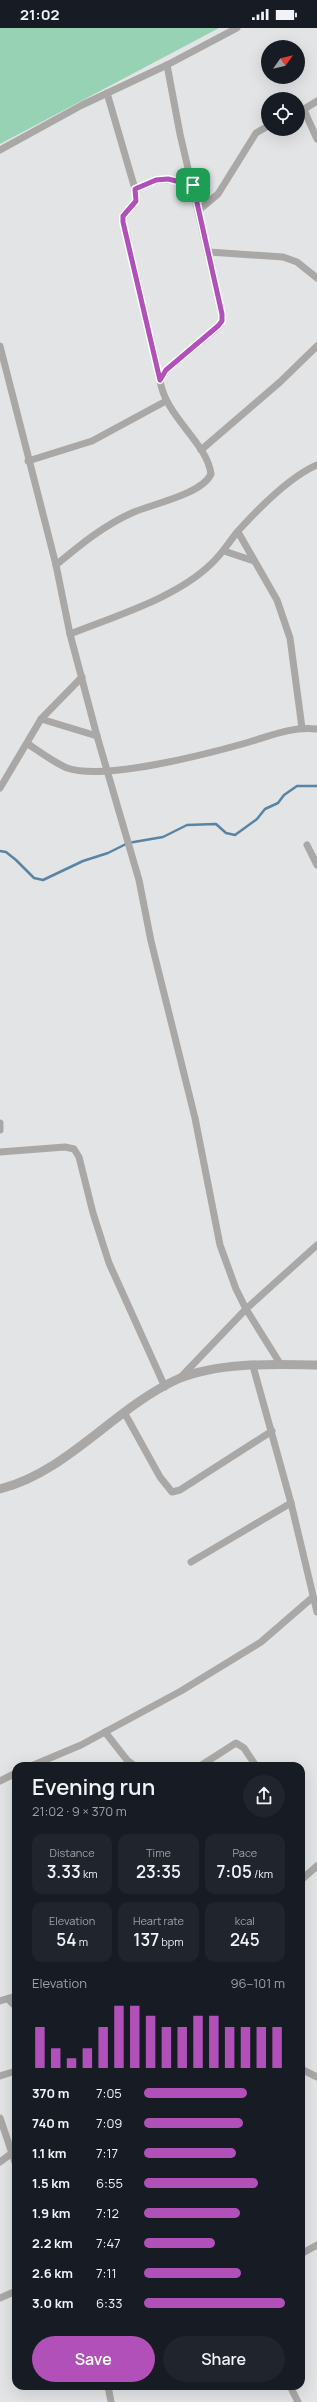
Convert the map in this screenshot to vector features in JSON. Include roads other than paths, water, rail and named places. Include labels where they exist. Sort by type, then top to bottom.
[{"type":"street","points":[[0,150],[107,93],[167,66],[237,28]]},
{"type":"street","points":[[160,380],[166,370],[222,321],[221,302],[167,66]]},
{"type":"street","points":[[56,565],[95,533],[117,520],[201,485],[211,474],[201,450],[166,401],[160,380],[123,222],[123,216],[136,201],[135,189],[107,93]]},
{"type":"street","points":[[305,108],[317,101]]},
{"type":"street","points":[[305,118],[317,139]]},
{"type":"street","points":[[199,210],[221,190],[256,133],[261,130]]},
{"type":"street","points":[[135,189],[156,180],[168,179],[193,185]]},
{"type":"street","points":[[209,252],[283,257],[297,262],[317,278]]},
{"type":"street","points":[[0,346],[3,378],[28,461],[56,565],[70,634],[97,736],[139,880],[151,941],[195,1118],[220,1245],[236,1289],[246,1309],[281,1364]]},
{"type":"street","points":[[201,450],[280,382],[317,346]]},
{"type":"street","points":[[28,461],[92,441],[166,401]]},
{"type":"street","points":[[70,634],[148,602],[191,581],[211,565],[238,532],[290,481],[317,465]]},
{"type":"street","points":[[238,532],[277,600],[290,638],[302,728]]},
{"type":"street","points":[[224,551],[254,561]]},
{"type":"street","points":[[0,788],[28,744],[41,719],[82,677]]},
{"type":"street","points":[[41,719],[97,736]]},
{"type":"street","points":[[28,744],[67,768],[79,770],[108,770],[182,760],[276,732],[302,728],[317,729]]},
{"type":"street","points":[[307,845],[317,864]]},
{"type":"street","points":[[0,1123],[0,1130]]},
{"type":"street","points":[[0,1152],[65,1146],[74,1149],[79,1157],[93,1213],[109,1263],[165,1388]]},
{"type":"street","points":[[0,1489],[14,1486],[42,1470],[85,1443],[124,1412],[178,1379],[246,1309],[317,1245]]},
{"type":"street","points":[[178,1379],[228,1368],[281,1364],[317,1365]]},
{"type":"street","points":[[253,1366],[291,1503],[317,1612]]},
{"type":"street","points":[[124,1412],[160,1477],[172,1492],[180,1490],[272,1431]]},
{"type":"street","points":[[191,1562],[291,1503]]},
{"type":"street","points":[[40,1762],[105,1732],[181,1691],[261,1642],[313,1597]]},
{"type":"street","points":[[105,1732],[130,1762]]},
{"type":"street","points":[[206,1762],[236,1743],[244,1748],[253,1762]]},
{"type":"street","points":[[0,1781],[12,1775]]},
{"type":"street","points":[[305,1876],[317,1866]]},
{"type":"street","points":[[0,2001],[12,1998]]},
{"type":"street","points":[[8,1999],[12,2003]]},
{"type":"street","points":[[305,2071],[317,2077]]},
{"type":"street","points":[[0,2076],[12,2072]]},
{"type":"street","points":[[0,2118],[12,2153],[0,2162]]},
{"type":"street","points":[[305,2252],[317,2245]]},
{"type":"street","points":[[0,2298],[12,2293]]},
{"type":"street","points":[[108,2390],[110,2402]]},
{"type":"street","points":[[292,2390],[298,2402]]},
{"type":"waterway","points":[[0,851],[6,852],[34,878],[43,880],[83,861],[108,853],[128,843],[163,837],[187,825],[216,824],[226,833],[235,835],[257,819],[265,809],[278,803],[284,795],[297,786],[317,786]]}]
